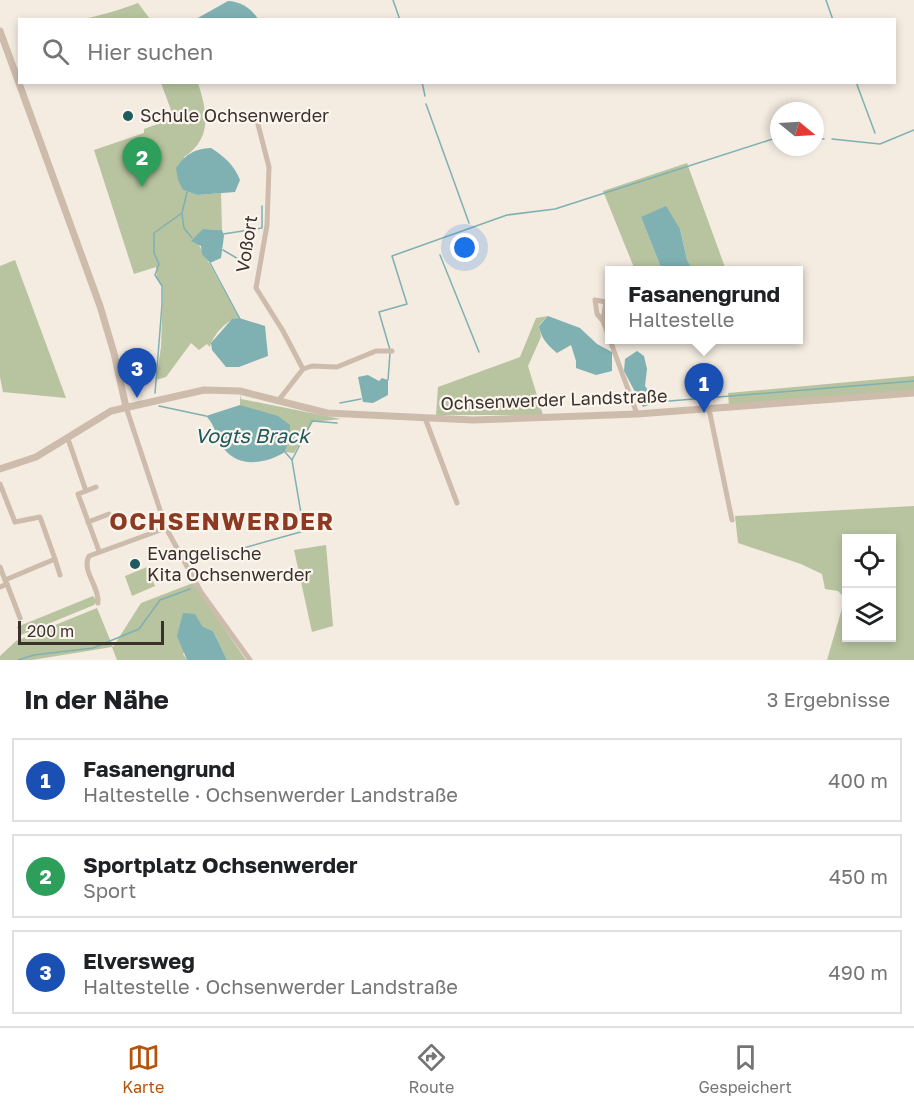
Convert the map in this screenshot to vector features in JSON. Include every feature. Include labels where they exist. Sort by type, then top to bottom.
[{"type":"street","points":[[0,30],[18,80]]},
{"type":"street","points":[[19,84],[103,316],[126,407],[166,528],[201,592],[250,660]]},
{"type":"street","name":"Voßort","points":[[255,113],[269,167],[267,225],[256,288],[303,369]]},
{"type":"street","points":[[603,321],[605,326]]},
{"type":"street","points":[[612,344],[637,414]]},
{"type":"street","points":[[278,401],[303,369],[312,366],[337,367],[376,351],[392,351]]},
{"type":"street","name":"Ochsenwerder Landstraße","points":[[0,469],[36,457],[68,439],[96,418],[126,407],[204,390],[240,391],[327,414],[513,420],[637,414],[914,393]]},
{"type":"street","points":[[709,409],[732,519]]},
{"type":"street","points":[[425,418],[457,503]]},
{"type":"street","points":[[68,439],[86,490]]},
{"type":"street","points":[[0,484],[15,522],[40,517],[60,575]]},
{"type":"street","points":[[96,487],[78,494],[99,551]]},
{"type":"street","points":[[0,506],[8,503]]},
{"type":"street","points":[[88,522],[110,514]]},
{"type":"street","points":[[98,603],[86,563],[90,555],[166,528]]},
{"type":"street","points":[[0,587],[55,559]]},
{"type":"street","points":[[0,567],[20,618]]},
{"type":"green space","points":[[138,3],[149,18],[88,18]]},
{"type":"green space","points":[[161,84],[198,84],[204,104],[204,133],[193,150],[184,157],[183,190],[197,195],[221,193],[222,230],[203,229],[199,245],[239,318],[221,328],[210,347],[207,344],[199,350],[191,343],[166,377],[156,380],[161,347],[163,287],[157,279],[156,267],[134,274],[94,150],[144,133],[144,129],[174,118]]},
{"type":"green space","points":[[687,163],[725,266],[691,266],[687,260],[680,229],[641,217],[660,266],[633,266],[603,191]]},
{"type":"green space","points":[[15,260],[66,398],[3,392],[0,377],[0,266]]},
{"type":"green space","points":[[548,316],[539,325],[541,337],[528,366],[543,415],[436,415],[438,387],[520,357],[536,318]]},
{"type":"green space","points":[[914,376],[914,390],[729,406],[728,393]]},
{"type":"green space","points":[[240,394],[241,399],[341,419],[313,422],[294,453],[285,452],[290,438],[240,405]]},
{"type":"green space","points":[[914,506],[914,660],[827,660],[842,608],[842,642],[896,642],[896,534],[842,534],[842,595],[838,591],[825,589],[822,574],[801,564],[738,543],[735,516]]},
{"type":"green space","points":[[326,545],[333,626],[312,632],[294,550]]},
{"type":"green space","points":[[147,567],[155,586],[132,596],[125,576]]},
{"type":"green space","points":[[193,583],[246,660],[227,660],[213,631],[202,626],[183,654],[187,660],[117,660],[112,647],[32,660],[0,660],[0,656],[16,641],[97,608],[113,647],[141,603]]},
{"type":"green space","points":[[93,596],[97,601],[94,605],[21,635],[17,627]]},
{"type":"water","points":[[228,1],[245,6],[257,18],[198,18]]},
{"type":"water","points":[[211,148],[228,162],[238,175],[240,180],[235,192],[197,195],[183,190],[176,168],[191,153]]},
{"type":"water","points":[[666,206],[680,229],[687,260],[691,266],[660,266],[641,217]]},
{"type":"water","points":[[203,229],[222,230],[224,236],[221,258],[210,263],[202,254],[201,246],[191,241]]},
{"type":"water","points":[[548,316],[580,328],[597,344],[612,352],[612,371],[596,375],[576,368],[571,345],[557,353],[553,350],[543,338],[539,326]]},
{"type":"water","points":[[239,318],[265,326],[268,356],[239,367],[226,367],[212,350],[211,343],[232,319]]},
{"type":"water","points":[[637,351],[644,356],[647,369],[645,386],[657,402],[643,407],[624,371],[625,359]]},
{"type":"water","points":[[368,375],[379,381],[382,378],[388,380],[388,395],[373,403],[363,402],[358,377]]},
{"type":"water","name":"Vogts Brack","points":[[240,405],[278,416],[290,425],[290,438],[285,452],[270,459],[246,462],[230,455],[224,449],[206,416]]},
{"type":"water","points":[[183,613],[195,614],[202,626],[213,631],[227,660],[187,660],[177,636]]},
{"type":"waterway","points":[[393,0],[399,18]]},
{"type":"waterway","points":[[826,0],[832,18]]},
{"type":"waterway","points":[[422,84],[425,96]]},
{"type":"waterway","points":[[857,84],[875,133]]},
{"type":"waterway","points":[[426,104],[469,223]]},
{"type":"waterway","points":[[832,139],[880,144],[914,130]]},
{"type":"waterway","points":[[390,350],[379,312],[407,304],[392,256],[507,215],[555,209],[770,140]]},
{"type":"waterway","points":[[155,393],[162,286],[155,275],[159,264],[154,253],[154,233],[182,213],[187,192]]},
{"type":"waterway","points":[[223,234],[262,228],[262,206]]},
{"type":"waterway","points":[[182,214],[184,228],[192,238]]},
{"type":"waterway","points":[[223,250],[240,260]]},
{"type":"waterway","points":[[440,255],[479,352]]},
{"type":"waterway","points":[[210,263],[240,319]]},
{"type":"waterway","points":[[388,380],[390,353]]},
{"type":"waterway","points":[[657,402],[914,381]]},
{"type":"waterway","points":[[340,403],[361,399]]},
{"type":"waterway","points":[[159,406],[206,416]]},
{"type":"waterway","points":[[285,452],[292,460],[312,421],[337,423]]},
{"type":"waterway","points":[[211,557],[304,531],[292,460]]},
{"type":"waterway","points":[[18,660],[34,655],[93,648],[139,629],[160,600],[190,589]]},
{"type":"place","name":"Schule Ochsenwerder","points":[[128,116]]},
{"type":"place","name":"Sportplatz Ochsenwerder","points":[[142,187]]},
{"type":"place","name":"Elversweg","points":[[137,398]]},
{"type":"place","name":"Fasanengrund","points":[[704,413]]},
{"type":"place","name":"Evangelische Kita Ochsenwerder","points":[[135,564]]},
{"type":"district","name":"OCHSENWERDER","points":[[222,522]]}]
